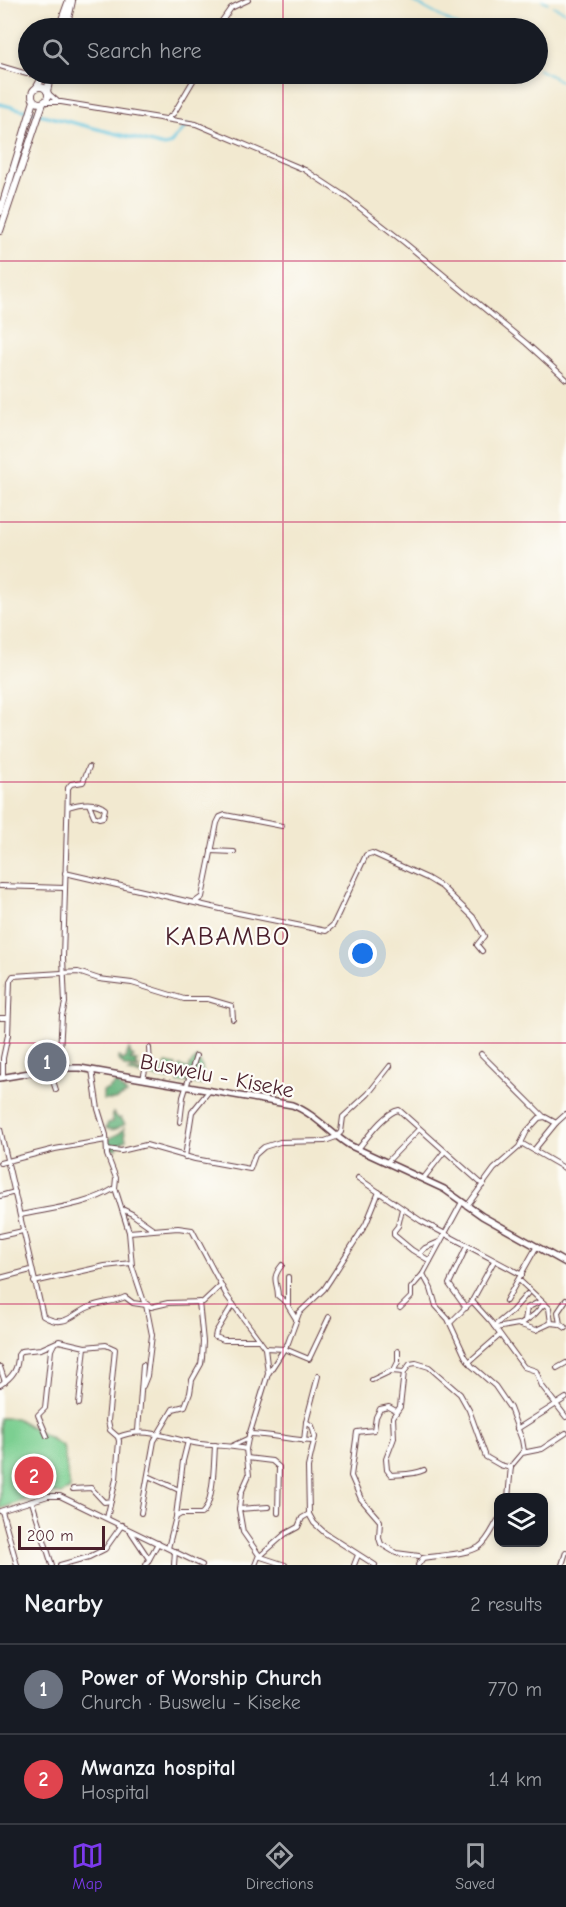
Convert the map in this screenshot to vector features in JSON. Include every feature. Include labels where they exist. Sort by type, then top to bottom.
[{"type":"main road","points":[[63,18],[70,0]]},
{"type":"main road","points":[[67,18],[70,0]]},
{"type":"main road","points":[[0,212],[34,101],[32,93],[39,84]]},
{"type":"main road","points":[[0,231],[49,84]]},
{"type":"main road","points":[[37,87],[43,87],[47,92]]},
{"type":"main road","points":[[34,101],[44,102]]},
{"type":"main road","name":"Buswelu - Kiseke","points":[[2,1078],[59,1068],[92,1070],[292,1105],[309,1113],[336,1137],[358,1150],[444,1189],[465,1204],[565,1261]]},
{"type":"street","points":[[224,18],[231,8],[248,0]]},
{"type":"street","points":[[0,66],[18,71]]},
{"type":"street","points":[[166,120],[174,113],[191,84]]},
{"type":"street","points":[[47,92],[61,102]]},
{"type":"street","points":[[44,102],[61,102],[207,127],[305,170],[330,186],[405,243],[566,379]]},
{"type":"street","points":[[174,113],[176,121]]},
{"type":"street","points":[[59,1068],[65,1003],[63,974],[69,786],[83,782],[89,767]]},
{"type":"street","points":[[68,807],[89,804],[104,807],[106,811],[103,817],[94,816],[89,804]]},
{"type":"street","points":[[195,902],[202,897],[217,823],[222,815],[282,826]]},
{"type":"street","points":[[211,851],[234,852]]},
{"type":"street","points":[[65,873],[326,931],[333,925],[366,855],[372,853],[427,878],[446,891],[478,923],[484,936],[477,945],[482,951]]},
{"type":"street","points":[[0,886],[65,888]]},
{"type":"street","points":[[2,1078],[8,1040],[11,977],[78,972],[99,979],[132,983],[188,1000],[208,999],[232,1006],[233,1019]]},
{"type":"street","points":[[0,1018],[8,1018]]},
{"type":"street","points":[[143,1079],[145,1070],[150,1064],[149,1048]]},
{"type":"street","points":[[481,1054],[543,1116],[555,1123]]},
{"type":"street","points":[[180,1122],[186,1087],[196,1056]]},
{"type":"street","points":[[106,1149],[120,1151],[143,1144],[185,1156],[250,1169],[255,1155],[264,1147],[280,1142],[325,1141],[336,1137],[341,1132],[343,1117],[368,1094],[390,1066]]},
{"type":"street","points":[[52,1069],[56,1090]]},
{"type":"street","points":[[92,1070],[106,1149],[116,1178],[115,1188],[129,1232],[131,1263],[146,1305],[146,1316],[152,1331],[148,1372],[143,1386]]},
{"type":"street","points":[[185,1156],[192,1112],[209,1091]]},
{"type":"street","points":[[358,1150],[394,1111],[399,1110],[483,1185]]},
{"type":"street","points":[[534,1150],[555,1123],[566,1114]]},
{"type":"street","points":[[400,1308],[411,1297],[411,1288],[423,1274],[445,1233],[465,1204],[494,1169],[521,1143],[527,1131],[543,1116]]},
{"type":"street","points":[[0,1129],[34,1282],[42,1313],[49,1319],[69,1320],[89,1306],[125,1297],[133,1303],[152,1307],[161,1303],[205,1302],[221,1285]]},
{"type":"street","points":[[386,1163],[419,1129]]},
{"type":"street","points":[[0,1163],[56,1149],[106,1140]]},
{"type":"street","points":[[521,1143],[566,1169]]},
{"type":"street","points":[[423,1179],[444,1152]]},
{"type":"street","points":[[358,1178],[402,1209],[522,1275]]},
{"type":"street","points":[[20,1215],[71,1206],[115,1188]]},
{"type":"street","points":[[0,1196],[15,1192]]},
{"type":"street","points":[[285,1565],[260,1557],[243,1532],[239,1509],[241,1493],[249,1472],[246,1449],[249,1436],[268,1374],[291,1337],[296,1319],[303,1307],[324,1289],[336,1271],[366,1224],[379,1192]]},
{"type":"street","points":[[402,1209],[394,1234],[406,1246],[430,1261]]},
{"type":"street","points":[[123,1210],[154,1229]]},
{"type":"street","points":[[129,1232],[178,1227],[192,1230],[221,1285],[265,1348],[268,1374]]},
{"type":"street","points":[[0,1236],[23,1231]]},
{"type":"street","points":[[419,1254],[425,1248],[440,1242]]},
{"type":"street","points":[[466,1308],[449,1284],[467,1246]]},
{"type":"street","points":[[506,1301],[538,1246]]},
{"type":"street","points":[[450,1323],[472,1301],[494,1261]]},
{"type":"street","points":[[34,1282],[105,1266],[131,1263]]},
{"type":"street","points":[[282,1265],[275,1274],[274,1280],[279,1289],[278,1296],[288,1303]]},
{"type":"street","points":[[0,1278],[31,1270]]},
{"type":"street","points":[[423,1274],[436,1306],[450,1323],[469,1362],[495,1386],[510,1408],[524,1451]]},
{"type":"street","points":[[288,1277],[288,1303],[296,1319]]},
{"type":"street","points":[[519,1280],[550,1311],[550,1323]]},
{"type":"street","points":[[495,1327],[527,1294]]},
{"type":"street","points":[[560,1324],[558,1312],[566,1300]]},
{"type":"street","points":[[472,1301],[495,1327],[524,1367],[536,1371],[542,1386],[566,1417]]},
{"type":"street","points":[[141,1513],[153,1443],[173,1409],[186,1404],[192,1380],[201,1364],[203,1342],[199,1302]]},
{"type":"street","points":[[525,1321],[527,1308],[542,1302]]},
{"type":"street","points":[[520,1325],[535,1314],[542,1302]]},
{"type":"street","points":[[233,1304],[214,1337],[224,1340],[259,1340]]},
{"type":"street","points":[[265,1348],[285,1348],[309,1359],[329,1317]]},
{"type":"street","points":[[495,1327],[520,1325],[536,1330],[550,1323],[560,1324],[566,1328]]},
{"type":"street","points":[[469,1362],[500,1335]]},
{"type":"street","points":[[0,1385],[17,1369],[18,1355],[21,1351],[41,1349],[62,1341],[86,1347],[106,1345],[115,1349],[108,1426],[118,1437]]},
{"type":"street","points":[[46,1436],[38,1414],[44,1409],[51,1350],[55,1342]]},
{"type":"street","points":[[78,1404],[86,1347]]},
{"type":"street","points":[[393,1371],[398,1362],[398,1351]]},
{"type":"street","points":[[424,1470],[419,1473],[403,1473],[393,1476],[388,1473],[386,1455],[394,1438],[393,1417],[400,1407],[404,1372],[410,1365],[419,1363],[429,1367],[460,1395],[469,1410],[486,1457],[511,1468]]},
{"type":"street","points":[[557,1368],[566,1363]]},
{"type":"street","points":[[138,1431],[143,1365]]},
{"type":"street","points":[[0,1367],[5,1382]]},
{"type":"street","points":[[372,1380],[393,1371],[404,1372]]},
{"type":"street","points":[[304,1441],[306,1422],[318,1376]]},
{"type":"street","points":[[518,1429],[566,1398]]},
{"type":"street","points":[[396,1411],[389,1407],[380,1409],[374,1430],[357,1432],[350,1473],[361,1499],[380,1521],[381,1544],[396,1553],[419,1556]]},
{"type":"street","points":[[306,1422],[312,1426],[314,1442],[308,1467],[309,1514],[314,1523],[325,1533],[375,1565]]},
{"type":"street","points":[[118,1437],[138,1431],[246,1449]]},
{"type":"street","points":[[524,1451],[539,1451],[566,1433]]},
{"type":"street","points":[[232,1446],[249,1436],[271,1435],[282,1439],[314,1442]]},
{"type":"street","points":[[106,1518],[116,1479],[118,1437]]},
{"type":"street","points":[[168,1548],[176,1517],[178,1490],[188,1441]]},
{"type":"street","points":[[176,1517],[181,1514],[201,1514],[206,1510],[215,1445]]},
{"type":"street","points":[[508,1493],[511,1468],[524,1451]]},
{"type":"street","points":[[247,1458],[272,1461],[279,1467],[278,1513]]},
{"type":"street","points":[[148,1476],[178,1490]]},
{"type":"street","points":[[72,1489],[91,1488],[104,1502],[111,1501]]},
{"type":"street","points":[[17,1565],[1,1511],[56,1495],[202,1565]]},
{"type":"street","points":[[32,1502],[52,1565]]},
{"type":"street","points":[[239,1509],[268,1507]]},
{"type":"street","points":[[255,1565],[260,1557],[285,1534],[299,1526],[303,1518],[309,1514]]},
{"type":"street","points":[[60,1565],[105,1550],[122,1525]]},
{"type":"street","points":[[418,1565],[423,1558],[478,1547],[494,1526]]},
{"type":"street","points":[[130,1530],[149,1559]]},
{"type":"street","points":[[146,1565],[158,1543]]},
{"type":"street","points":[[174,1565],[175,1551]]},
{"type":"street","points":[[562,1565],[566,1552]]},
{"type":"street","points":[[354,1565],[358,1555]]},
{"type":"green space","points":[[129,1049],[134,1057],[130,1060],[137,1061],[135,1064],[139,1068],[125,1067],[118,1059],[118,1057],[125,1059]]},
{"type":"green space","points":[[197,1058],[202,1068],[202,1085],[189,1080],[190,1065]]},
{"type":"green space","points":[[166,1063],[176,1065],[169,1080],[128,1072],[132,1070],[148,1075],[163,1073]]},
{"type":"green space","points":[[180,1066],[189,1069],[187,1081],[190,1084],[178,1083],[177,1073]]},
{"type":"green space","points":[[116,1083],[127,1094],[115,1100],[103,1100],[103,1091]]},
{"type":"green space","points":[[113,1113],[125,1124],[111,1130],[106,1128],[108,1123],[112,1122]]},
{"type":"green space","points":[[124,1128],[126,1140],[118,1145],[117,1149],[109,1149],[108,1139],[120,1133]]},
{"type":"green space","points":[[0,1418],[16,1418],[63,1446],[70,1489],[61,1494],[47,1492],[0,1509]]},
{"type":"waterway","points":[[410,0],[443,18]]},
{"type":"waterway","points":[[542,0],[548,3]]},
{"type":"waterway","points":[[553,6],[566,12]]},
{"type":"waterway","points":[[548,74],[566,84]]},
{"type":"waterway","points":[[0,104],[164,146],[169,145],[187,125]]},
{"type":"place","name":"Power of Worship Church","points":[[47,1062]]},
{"type":"place","name":"Mwanza hospital","points":[[34,1476]]},
{"type":"district","name":"KABAMBO","points":[[228,937]]}]
